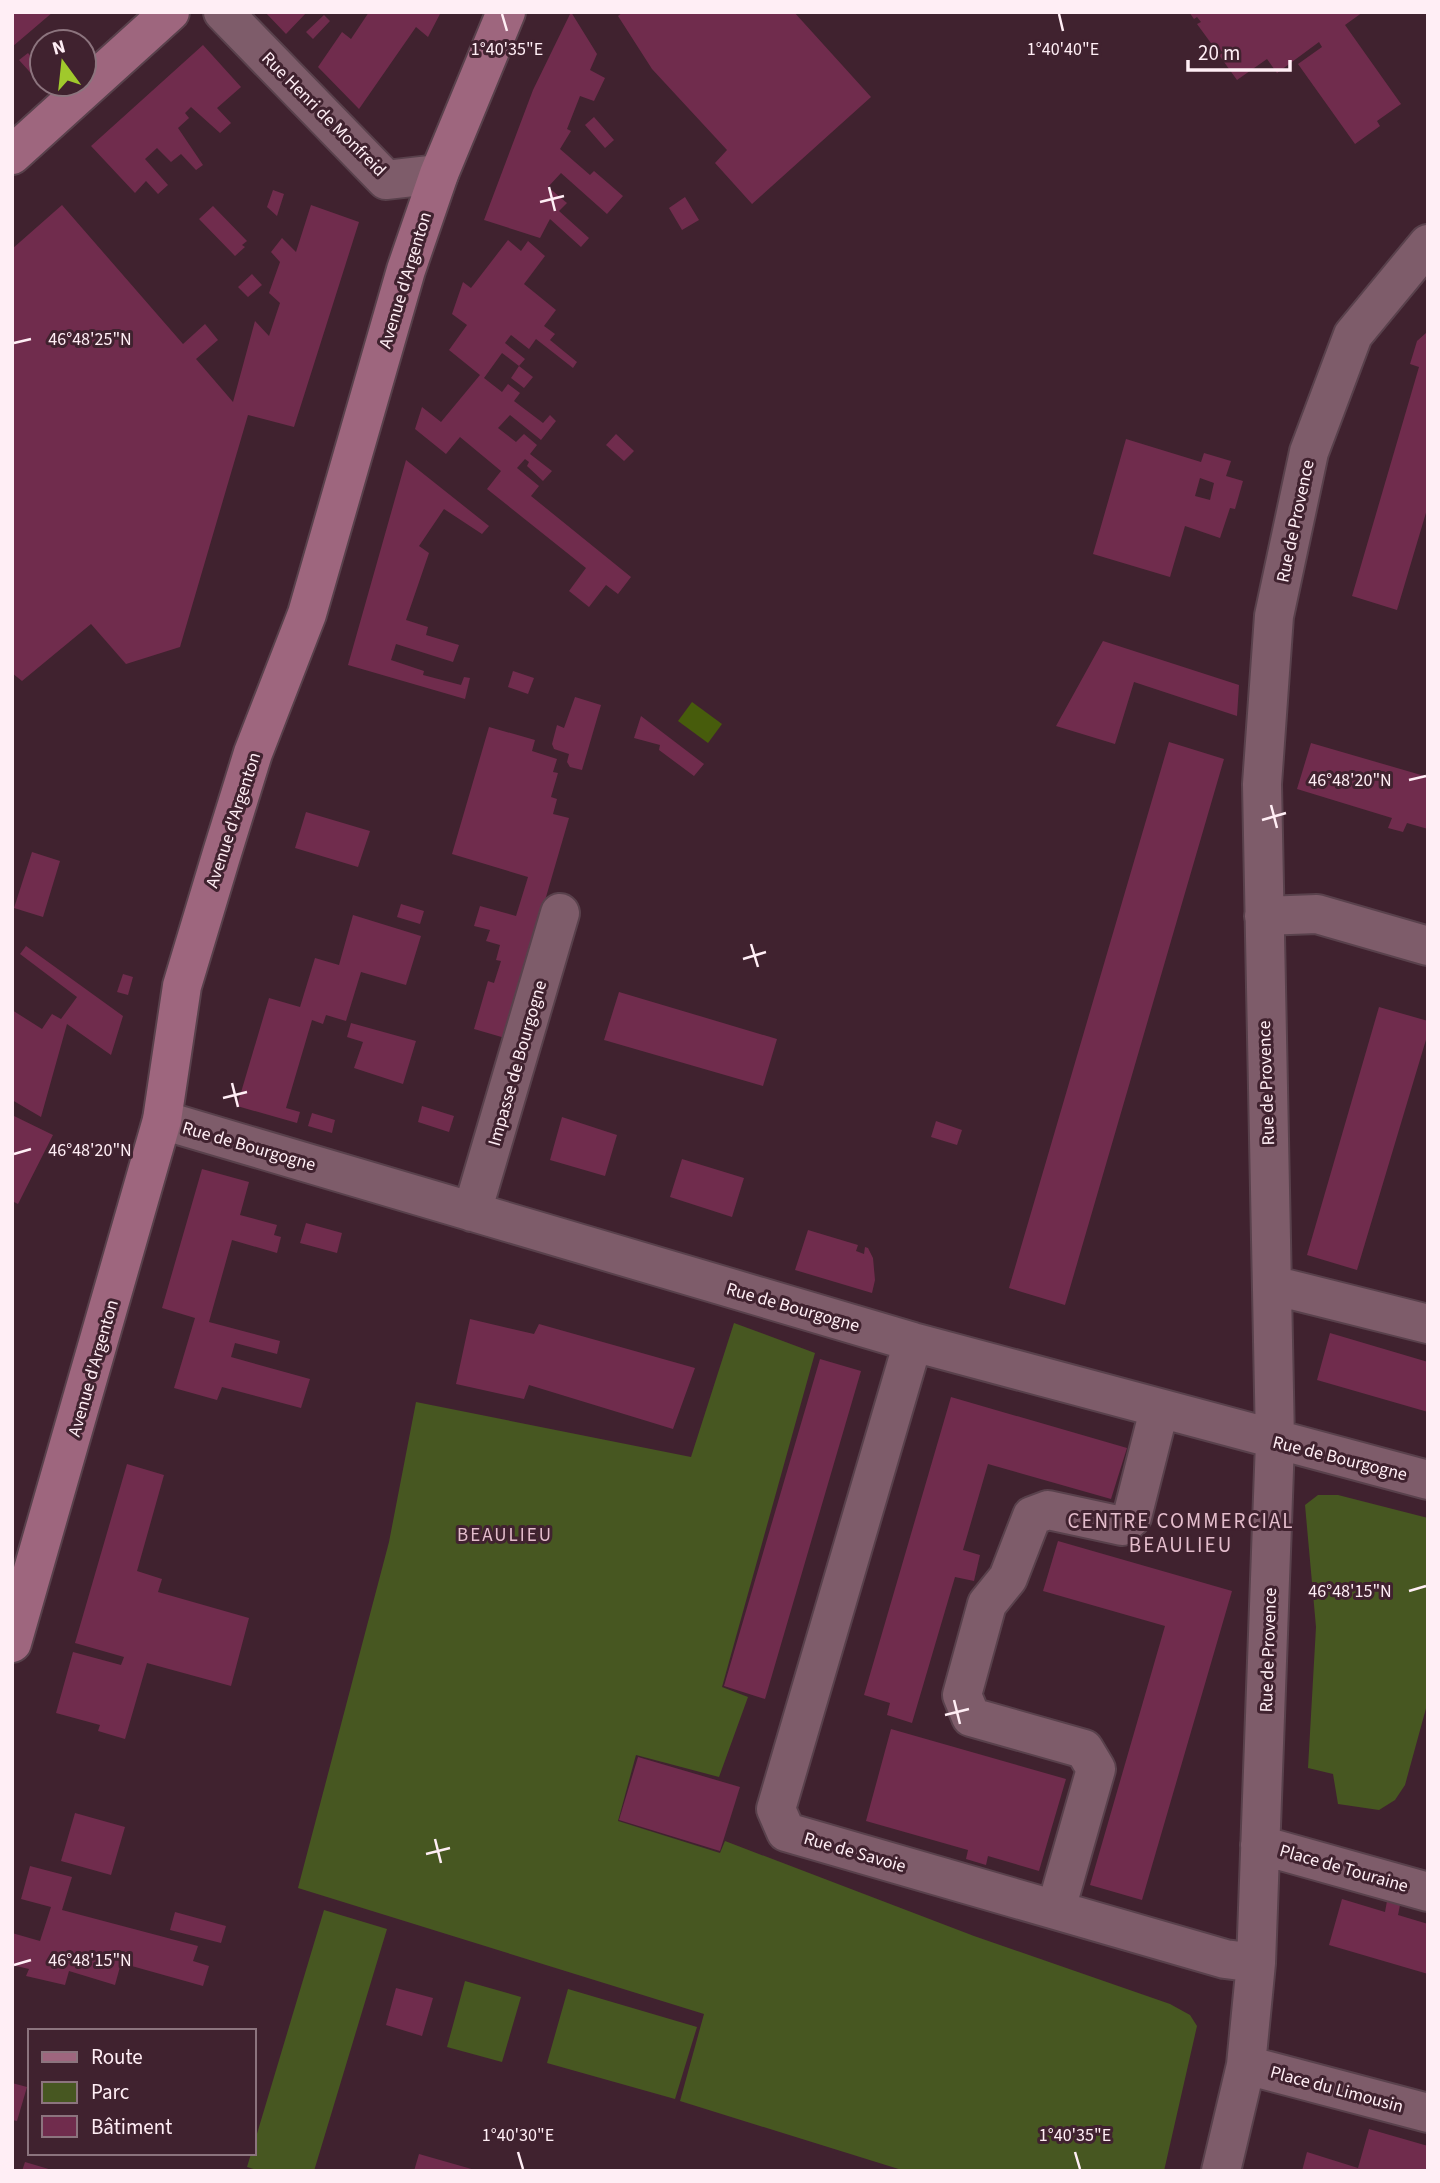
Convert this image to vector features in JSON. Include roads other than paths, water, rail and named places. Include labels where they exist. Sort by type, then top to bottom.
[{"type":"main road","points":[[13,152],[170,12]]},
{"type":"main road","name":"Avenue d'Argenton","points":[[12,1643],[162,1120],[182,986],[253,753],[307,614],[406,270],[439,174],[506,12]]},
{"type":"street","name":"Rue Henri de Monfreid","points":[[223,12],[386,180],[439,174]]},
{"type":"street","name":"Rue de Provence","points":[[1221,2171],[1246,2065],[1256,1963],[1275,1441],[1262,785],[1274,616],[1309,452],[1353,335],[1428,244]]},
{"type":"street","name":"Impasse de Bourgogne","points":[[472,1212],[560,913]]},
{"type":"street","points":[[1264,916],[1317,914],[1428,946]]},
{"type":"street","name":"Rue de Bourgogne","points":[[162,1120],[913,1342],[1428,1480]]},
{"type":"street","points":[[1272,1285],[1428,1324]]},
{"type":"street","name":"Rue de Savoie","points":[[913,1342],[776,1809],[786,1832],[1225,1959],[1256,1963]]},
{"type":"street","points":[[1056,1909],[1096,1769],[1084,1749],[971,1717],[961,1695],[987,1604],[1008,1578],[1032,1516],[1048,1510],[1122,1526],[1132,1517],[1159,1410]]},
{"type":"street","name":"Place de Touraine","points":[[1260,1845],[1428,1892]]},
{"type":"street","name":"Place du Limousin","points":[[1246,2065],[1428,2113]]},
{"type":"district","name":"CENTRE COMMERCIAL BEAULIEU","points":[[1181,1533]]},
{"type":"district","name":"BEAULIEU","points":[[505,1534]]}]
